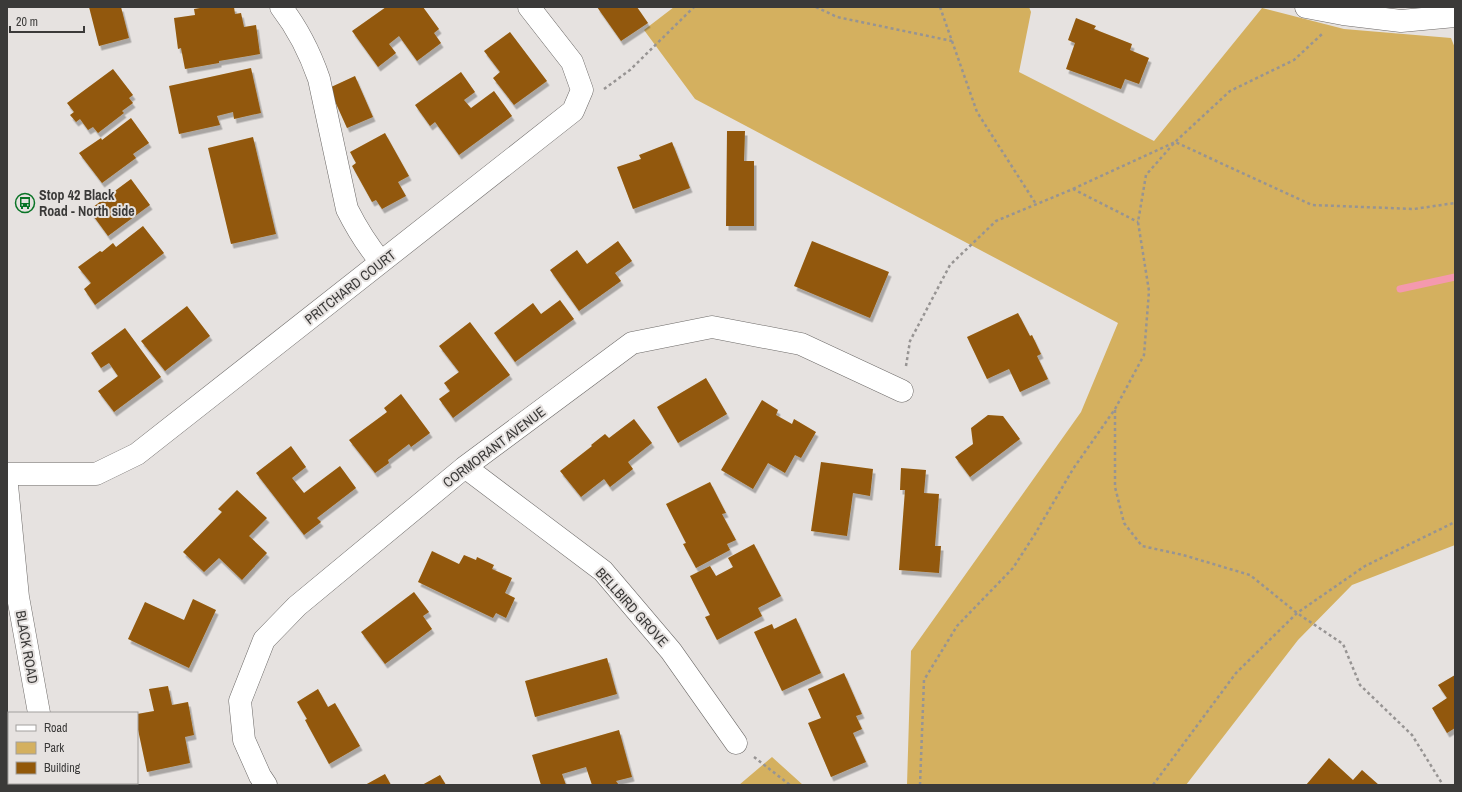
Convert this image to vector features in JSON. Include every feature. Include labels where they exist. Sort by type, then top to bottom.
[{"type":"street","points":[[281,7],[298,31],[317,73],[347,208],[356,228],[381,262]]},
{"type":"street","name":"PRITCHARD COURT","points":[[7,474],[96,474],[137,454],[573,111],[582,90],[572,62],[529,7]]},
{"type":"street","points":[[1306,7],[1342,14],[1401,21],[1455,16]]},
{"type":"street","name":"CORMORANT AVENUE","points":[[266,785],[260,776],[244,740],[240,701],[264,640],[297,606],[465,468],[632,343],[712,327],[800,344],[902,391]]},
{"type":"street","name":"BELLBIRD GROVE","points":[[465,468],[603,571],[671,651],[736,743]]},
{"type":"street","name":"BLACK ROAD","points":[[7,485],[13,598],[39,712]]},
{"type":"path","points":[[573,111],[630,70],[694,7]]},
{"type":"path","points":[[816,7],[837,16],[952,41]]},
{"type":"path","points":[[940,7],[977,112],[1036,204]]},
{"type":"path","points":[[920,785],[924,680],[957,626],[1013,568],[1073,469],[1115,409],[1144,355],[1149,291],[1138,222],[1146,175],[1175,142],[1230,91],[1294,60],[1342,14]]},
{"type":"path","points":[[902,391],[910,341],[950,265],[996,221],[1072,189],[1175,142],[1312,205],[1414,209],[1455,203]]},
{"type":"path","points":[[1072,189],[1138,222]]},
{"type":"path","points":[[1115,409],[1115,487],[1124,523],[1142,546],[1183,554],[1250,575],[1297,613],[1343,644],[1360,686],[1412,735],[1442,785]]},
{"type":"path","points":[[1153,785],[1236,673],[1297,613],[1365,566],[1455,522]]},
{"type":"path","points":[[736,743],[790,785]]},
{"type":"green space","points":[[674,7],[1029,7],[1031,12],[1019,72],[1154,141],[1262,8],[1344,29],[1451,38],[1455,48],[1455,545],[1352,585],[1298,640],[1186,785],[907,785],[911,651],[1081,412],[1118,323],[695,99],[644,30]]},
{"type":"green space","points":[[772,757],[803,785],[739,785]]},
{"type":"building","points":[[89,7],[121,7],[129,38],[99,46]]},
{"type":"building","points":[[206,7],[234,7],[235,14],[241,13],[244,27],[256,25],[260,54],[185,69],[181,48],[178,49],[174,18],[195,15],[194,9]]},
{"type":"building","points":[[386,7],[423,7],[439,29],[434,33],[441,43],[417,61],[399,36],[389,44],[396,53],[378,67],[352,31]]},
{"type":"building","points":[[597,7],[637,7],[648,23],[621,41]]},
{"type":"building","points":[[1076,18],[1096,26],[1094,29],[1132,44],[1130,50],[1149,58],[1139,84],[1125,79],[1121,89],[1066,69],[1075,43],[1068,40]]},
{"type":"building","points":[[510,32],[547,81],[514,105],[493,78],[500,72],[484,51]]},
{"type":"building","points":[[251,68],[261,113],[234,119],[233,112],[217,116],[220,125],[179,134],[169,86]]},
{"type":"building","points":[[113,69],[133,95],[129,98],[133,103],[122,111],[124,113],[98,133],[93,127],[88,130],[80,119],[76,122],[70,115],[74,112],[67,103]]},
{"type":"building","points":[[461,72],[475,92],[464,100],[471,108],[494,91],[512,116],[459,155],[435,122],[430,126],[415,105]]},
{"type":"building","points":[[355,76],[373,117],[347,128],[329,88]]},
{"type":"building","points":[[131,118],[149,143],[133,154],[136,158],[102,183],[79,153],[101,138],[102,140]]},
{"type":"building","points":[[727,131],[745,131],[744,161],[754,161],[754,226],[726,226]]},
{"type":"building","points":[[385,133],[409,176],[398,182],[406,196],[382,209],[376,200],[372,202],[352,166],[356,163],[350,152]]},
{"type":"building","points":[[253,137],[276,234],[231,244],[208,148]]},
{"type":"building","points":[[672,142],[690,188],[633,209],[617,167],[641,159],[639,155]]},
{"type":"building","points":[[131,179],[150,205],[108,236],[89,210]]},
{"type":"building","points":[[143,226],[164,253],[95,305],[84,289],[91,283],[78,267],[100,251],[102,252],[113,243],[116,247]]},
{"type":"building","points":[[618,241],[632,261],[615,273],[621,281],[579,311],[550,270],[577,250],[587,264]]},
{"type":"building","points":[[812,241],[889,272],[870,318],[794,286]]},
{"type":"building","points":[[560,300],[574,319],[515,362],[494,333],[533,303],[541,314]]},
{"type":"building","points":[[187,306],[210,336],[165,371],[141,341]]},
{"type":"building","points":[[1018,313],[1030,336],[1032,335],[1041,354],[1037,356],[1048,379],[1020,392],[1009,369],[987,379],[967,337]]},
{"type":"building","points":[[470,322],[510,375],[453,418],[439,399],[450,391],[444,383],[459,372],[439,346]]},
{"type":"building","points":[[125,328],[161,377],[114,412],[98,391],[118,376],[109,363],[101,368],[91,353]]},
{"type":"building","points":[[706,378],[727,414],[678,443],[657,407]]},
{"type":"building","points":[[401,394],[430,433],[411,447],[409,444],[388,460],[389,463],[375,473],[349,440],[387,412],[384,408]]},
{"type":"building","points":[[762,400],[778,410],[776,415],[792,424],[794,419],[816,432],[801,458],[795,455],[785,473],[768,463],[753,489],[721,470]]},
{"type":"building","points":[[988,415],[1003,416],[1020,439],[970,477],[955,457],[973,444],[971,428]]},
{"type":"building","points":[[634,419],[652,443],[628,462],[633,469],[610,487],[604,479],[581,497],[560,471],[605,434],[609,438]]},
{"type":"building","points":[[291,446],[306,467],[292,478],[304,493],[340,466],[356,488],[317,518],[321,522],[304,535],[256,473]]},
{"type":"building","points":[[821,462],[873,469],[870,496],[853,493],[847,536],[811,531]]},
{"type":"building","points":[[901,468],[926,470],[924,493],[939,494],[935,546],[941,546],[939,573],[899,570],[905,490],[900,490]]},
{"type":"building","points":[[710,482],[726,513],[722,514],[736,540],[727,544],[730,550],[696,568],[683,544],[686,543],[666,504]]},
{"type":"building","points":[[237,490],[267,518],[249,536],[267,553],[242,580],[219,558],[204,572],[183,552],[222,512],[218,509]]},
{"type":"building","points":[[754,544],[781,596],[758,608],[762,616],[717,640],[705,617],[710,615],[690,576],[710,566],[716,576],[733,567],[728,558]]},
{"type":"building","points":[[432,551],[459,564],[464,555],[476,560],[477,557],[494,565],[492,569],[512,578],[505,593],[515,598],[506,618],[496,613],[493,618],[418,582]]},
{"type":"building","points":[[414,592],[429,612],[423,616],[432,629],[385,664],[361,632]]},
{"type":"building","points":[[193,599],[216,610],[189,668],[128,639],[145,602],[184,620]]},
{"type":"building","points":[[796,618],[821,673],[782,691],[754,632],[772,624],[774,629]]},
{"type":"building","points":[[607,658],[617,694],[535,717],[525,681]]},
{"type":"building","points":[[844,673],[862,714],[856,716],[862,729],[853,733],[866,762],[831,777],[808,723],[821,718],[808,689]]},
{"type":"building","points":[[1455,675],[1455,728],[1447,733],[1432,708],[1447,698],[1438,685]]},
{"type":"building","points":[[168,686],[172,705],[188,702],[194,735],[185,737],[190,763],[147,772],[138,730],[138,714],[154,711],[149,689]]},
{"type":"building","points":[[318,689],[328,707],[335,703],[360,746],[329,764],[297,702]]},
{"type":"building","points":[[619,730],[632,777],[616,781],[619,785],[592,785],[586,767],[562,774],[566,785],[541,785],[532,755]]},
{"type":"building","points":[[1329,758],[1353,780],[1362,770],[1379,785],[1306,785]]},
{"type":"building","points":[[385,774],[391,785],[365,785]]},
{"type":"building","points":[[440,775],[446,785],[422,785]]},
{"type":"waterway","points":[[1400,289],[1455,277]]},
{"type":"place","name":"Stop 42 Black Road - North side","points":[[25,203]]}]
